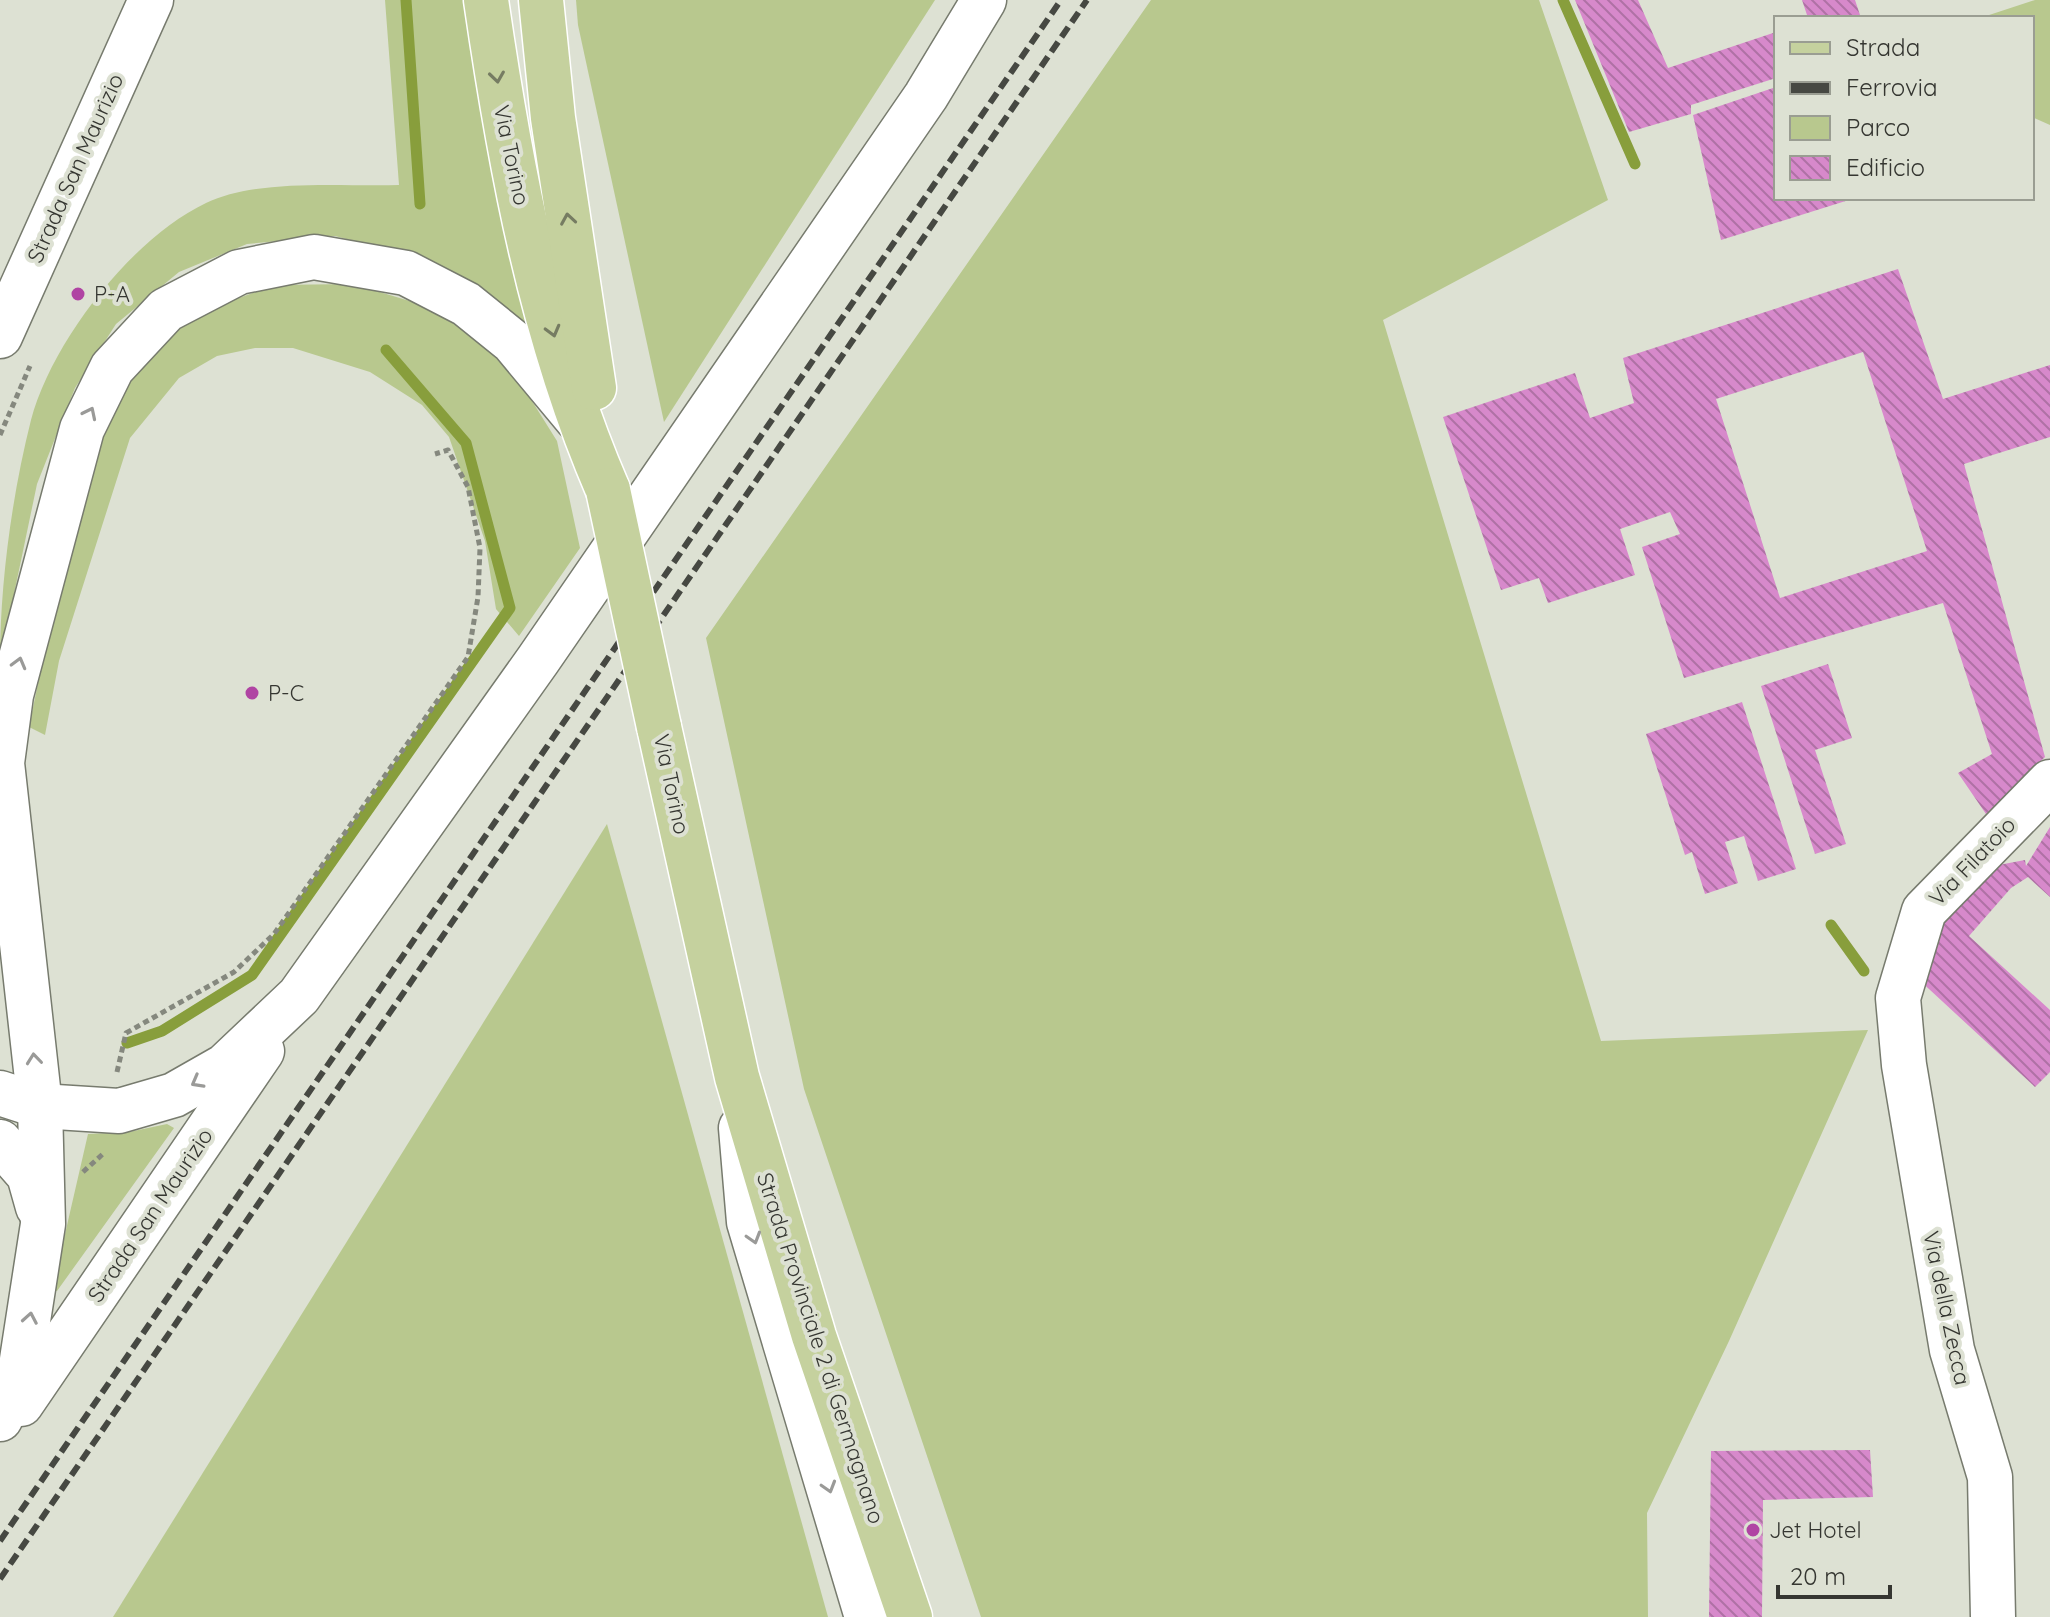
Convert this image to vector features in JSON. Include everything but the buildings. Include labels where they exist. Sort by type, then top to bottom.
[{"type":"main road","name":"Via Torino","points":[[486,0],[503,119],[539,278],[577,419],[608,490]]},
{"type":"main road","name":"Via Torino","points":[[541,0],[553,118],[608,490],[737,1077]]},
{"type":"main road","name":"Strada Provinciale 2 di Germagnano","points":[[737,1077],[814,1336],[910,1617]]},
{"type":"street","name":"Strada San Maurizio","points":[[0,336],[151,0]]},
{"type":"street","points":[[20,1100],[119,1111],[174,1095],[225,1066],[299,996],[538,660],[899,136],[984,0]]},
{"type":"street","points":[[0,1419],[19,1379],[43,1224],[20,1100],[2,763],[11,695],[82,429],[112,368],[166,310],[239,272],[314,257],[406,273],[466,304],[513,342],[577,419]]},
{"type":"street","name":"Via Filatoio","points":[[1898,998],[1924,911],[2050,782]]},
{"type":"street","name":"Strada San Maurizio","points":[[0,1434],[299,996]]},
{"type":"street","name":"Via della Zecca","points":[[1898,998],[1908,1095],[1952,1350],[1990,1477],[1993,1617]]},
{"type":"street","points":[[737,1077],[749,1222],[867,1617]]},
{"type":"street","points":[[0,1142],[29,1175],[43,1224]]},
{"type":"path","points":[[80,1186],[84,1172],[119,1139],[116,1084],[126,1033],[185,1003],[234,972],[274,934],[468,657],[478,597],[480,548],[468,487],[448,450],[435,454]]},
{"type":"green space","points":[[385,0],[467,0],[526,326],[427,260],[335,236],[247,244],[179,272],[116,324],[75,388],[37,484],[0,661],[8,540],[31,420],[57,358],[99,295],[124,266],[178,219],[227,195],[275,187],[399,185]]},
{"type":"green space","points":[[576,0],[935,0],[664,422],[578,25]]},
{"type":"green space","points":[[1151,0],[1539,0],[1608,200],[1383,320],[1601,1041],[1868,1030],[1729,1341],[1647,1513],[1648,1617],[981,1617],[804,1089],[706,638]]},
{"type":"green space","points":[[2035,0],[2050,0],[2050,125],[2034,118],[2034,16],[1986,16]]},
{"type":"green space","points":[[353,284],[433,308],[505,358],[557,441],[580,548],[519,636],[496,609],[485,541],[449,437],[422,405],[370,372],[293,348],[255,348],[217,356],[179,378],[130,438],[59,661],[45,735],[29,727],[79,485],[113,398],[168,335],[217,306],[274,285]]},
{"type":"green space","points":[[607,824],[828,1617],[113,1617]]},
{"type":"green space","points":[[167,1124],[174,1128],[57,1291],[49,1289],[55,1233],[65,1234],[88,1134],[129,1132]]},
{"type":"waterway","points":[[406,0],[420,204]]},
{"type":"waterway","points":[[1563,0],[1635,164]]},
{"type":"waterway","points":[[127,1043],[162,1031],[252,975],[510,608],[466,443],[386,350]]},
{"type":"waterway","points":[[1831,925],[1864,971]]},
{"type":"railway","points":[[0,1541],[1061,0]]},
{"type":"railway","points":[[0,1579],[1087,0]]},
{"type":"place","name":"P-A","points":[[78,294]]},
{"type":"place","name":"P-C","points":[[252,693]]},
{"type":"place","name":"Jet Hotel","points":[[1753,1530]]}]
